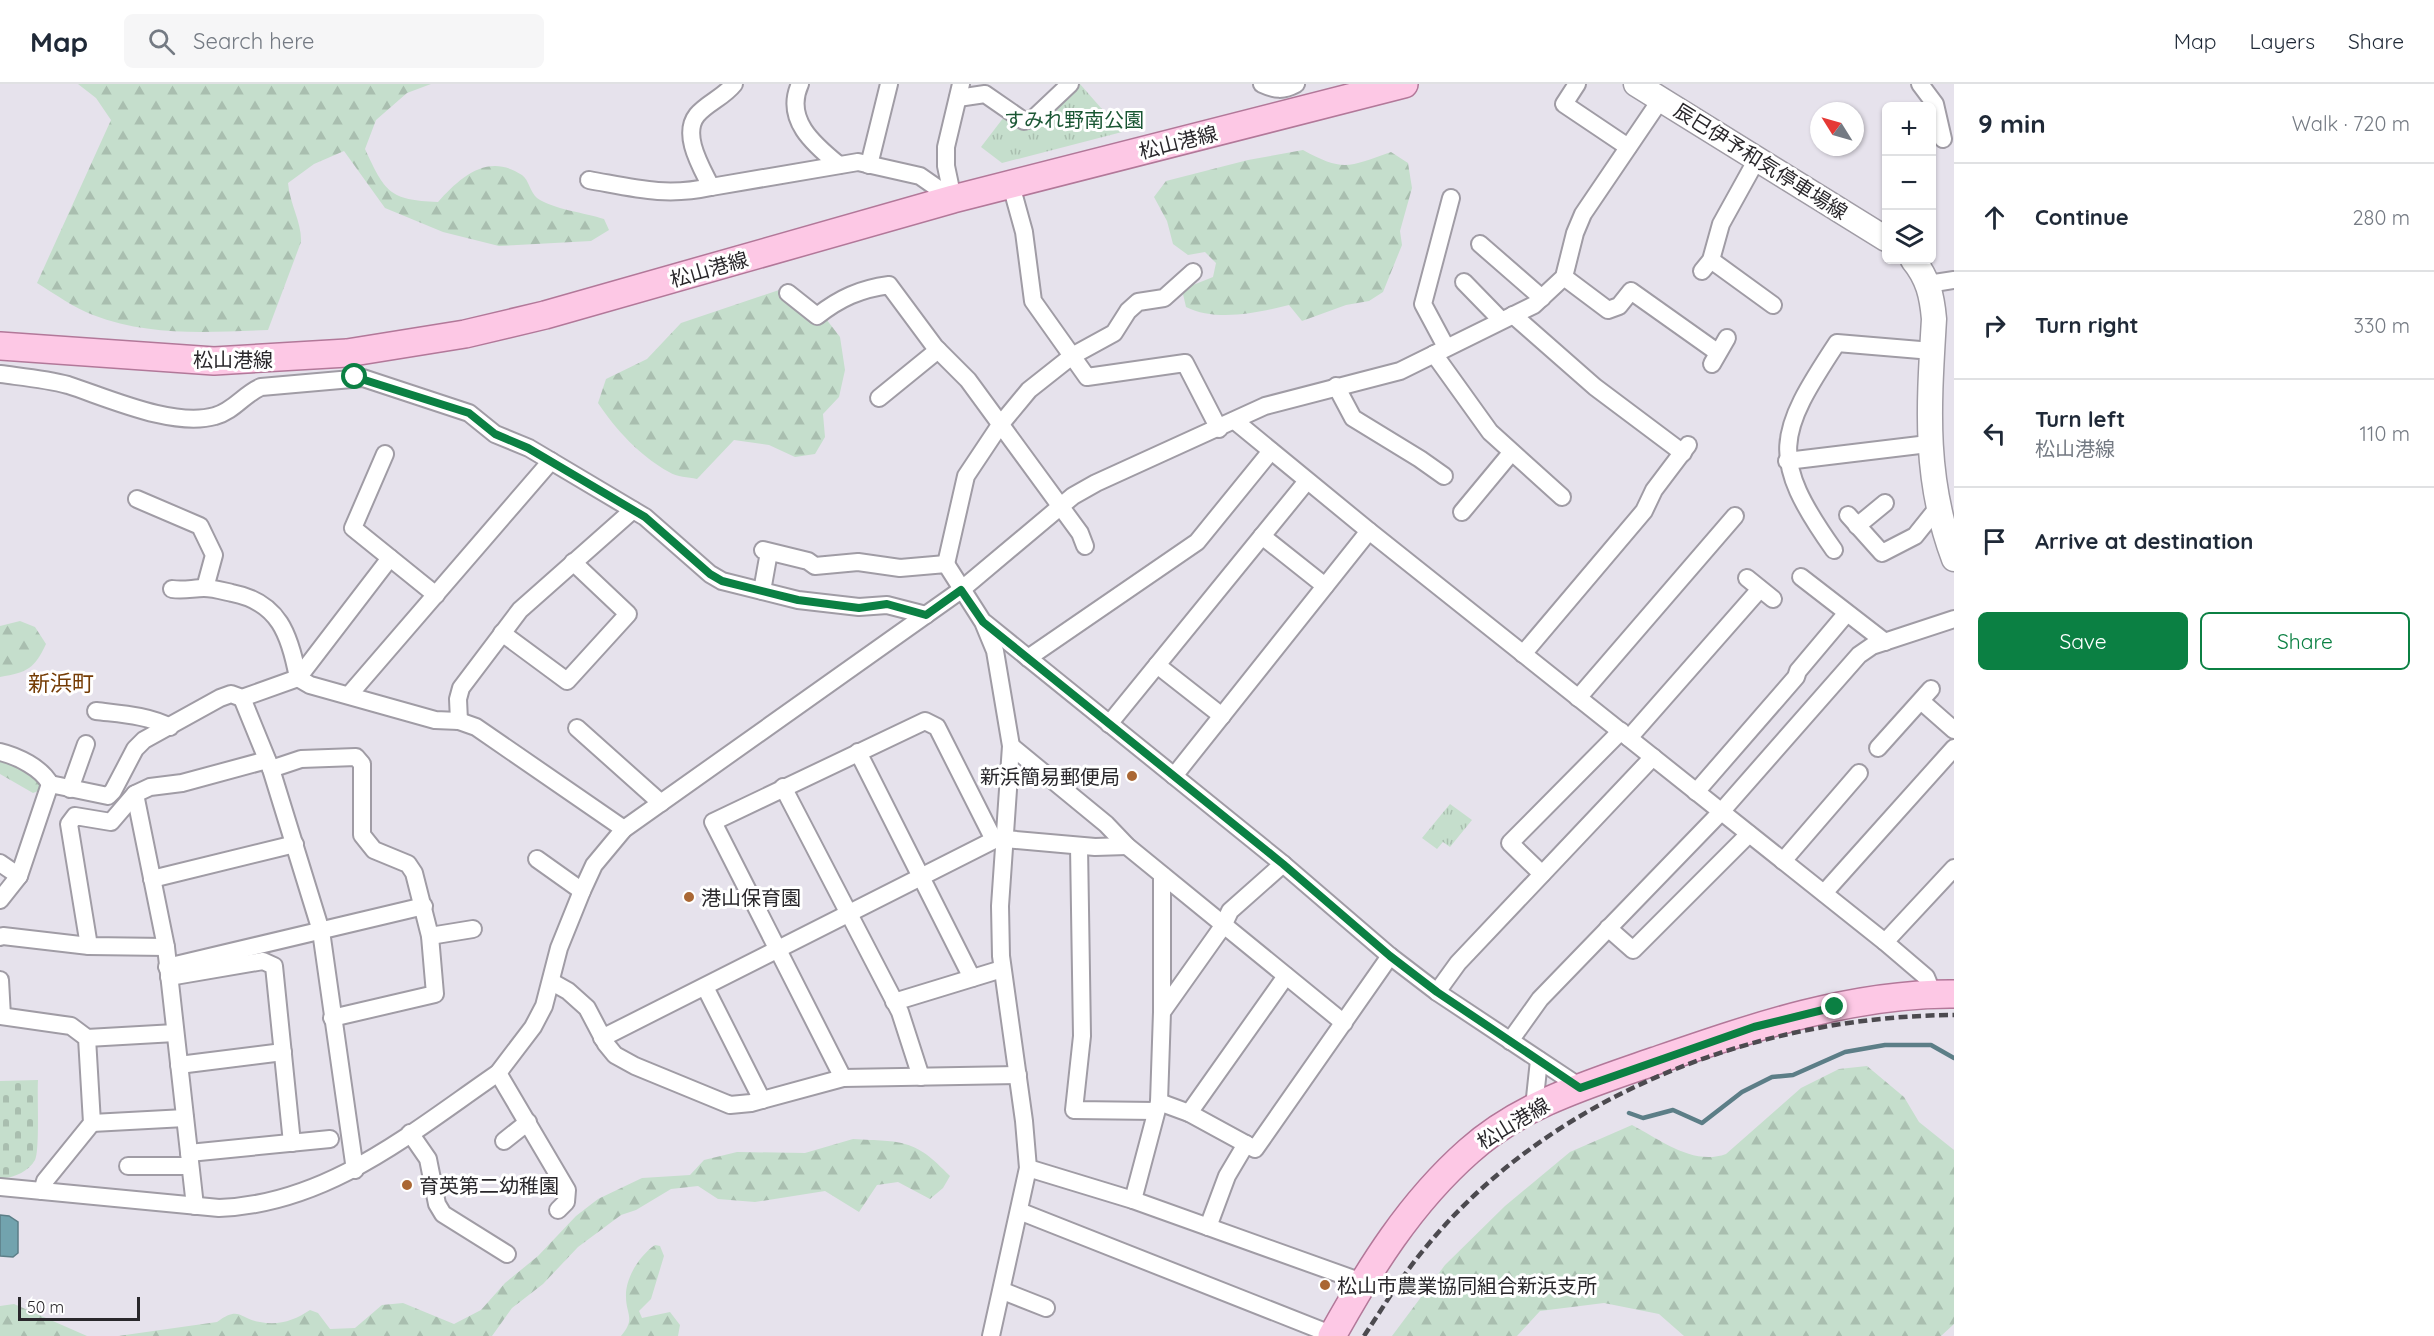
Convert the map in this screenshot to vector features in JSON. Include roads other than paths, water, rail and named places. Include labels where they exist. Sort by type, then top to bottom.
[{"type":"main road","name":"松山港線","points":[[0,346],[214,361],[347,353],[405,345],[545,315],[953,199],[1404,84]]},
{"type":"main road","name":"辰巳伊予和気停車場線","points":[[1636,84],[1882,236]]},
{"type":"main road","points":[[1916,264],[1928,284],[1934,319],[1928,444],[1939,506],[1954,559]]},
{"type":"main road","name":"松山港線","points":[[1333,1335],[1362,1282],[1407,1217],[1436,1183],[1470,1149],[1534,1107],[1580,1088],[1754,1027],[1835,1007],[1943,994]]},
{"type":"street","points":[[711,187],[694,153],[691,128],[697,115],[734,84]]},
{"type":"street","points":[[800,84],[794,109],[798,124],[838,165]]},
{"type":"street","points":[[869,165],[889,84]]},
{"type":"street","points":[[953,199],[946,166],[946,147],[959,91],[985,94],[1024,121],[1034,118],[1070,84]]},
{"type":"street","points":[[1262,84],[1273,89],[1284,89],[1296,84]]},
{"type":"street","points":[[1577,84],[1564,104],[1628,147]]},
{"type":"street","points":[[1920,84],[1935,104],[1943,139]]},
{"type":"street","points":[[0,1187],[195,1206],[237,1207],[274,1201],[321,1186],[355,1170],[498,1073],[534,1027],[552,982],[558,948],[582,891],[594,865],[624,828],[961,590],[1060,508],[1096,483],[1286,399],[1400,371],[1542,298],[1564,277],[1575,233],[1583,214],[1661,99]]},
{"type":"street","points":[[1757,159],[1721,224],[1706,266],[1768,296]]},
{"type":"street","points":[[589,180],[653,192],[682,193],[858,162],[920,176],[953,199]]},
{"type":"street","points":[[1011,184],[1024,232],[1033,301],[1087,377],[1185,363],[1219,429]]},
{"type":"street","points":[[1451,198],[1423,304],[1440,350],[1490,432],[1562,497]]},
{"type":"street","points":[[1480,244],[1542,298]]},
{"type":"street","points":[[991,1336],[1003,1291],[1028,1168],[1018,1075],[1002,969],[1000,839],[1011,746],[995,651],[983,622],[946,564],[966,476],[1000,425],[1029,390],[1072,356],[1114,333],[1128,311],[1138,302],[1164,298],[1193,272]]},
{"type":"street","points":[[1564,277],[1608,310],[1619,306],[1631,291],[1719,351]]},
{"type":"street","points":[[1928,284],[1954,280]]},
{"type":"street","points":[[1464,282],[1595,387],[1686,449],[1654,490],[1644,510],[1522,654]]},
{"type":"street","points":[[788,293],[817,316],[838,300],[863,289],[889,285],[938,350],[968,380],[1080,533],[1085,546]]},
{"type":"street","points":[[1834,550],[1803,502],[1787,460],[1789,433],[1805,391],[1837,343],[1932,351]]},
{"type":"street","points":[[879,398],[938,350]]},
{"type":"street","points":[[0,374],[66,385],[154,413],[193,418],[213,417],[226,413],[251,391],[261,387],[363,378],[469,413],[495,434],[517,442],[633,510],[716,578],[762,591],[843,606],[901,606],[926,615]]},
{"type":"street","points":[[1336,386],[1353,418],[1420,459],[1444,477]]},
{"type":"street","points":[[1235,421],[1522,654],[1885,942],[1943,994]]},
{"type":"street","points":[[1787,460],[1928,444]]},
{"type":"street","points":[[1028,658],[1197,542],[1271,451]]},
{"type":"street","points":[[1462,512],[1511,453]]},
{"type":"street","points":[[385,454],[353,528],[436,595]]},
{"type":"street","points":[[349,695],[551,462]]},
{"type":"street","points":[[1109,723],[1307,481]]},
{"type":"street","points":[[137,499],[202,518],[214,555],[205,588]]},
{"type":"street","points":[[1885,503],[1853,521],[1882,554],[1915,536],[1939,506]]},
{"type":"street","points":[[459,721],[458,699],[461,688],[520,610],[633,510]]},
{"type":"street","points":[[1578,698],[1735,516]]},
{"type":"street","points":[[1174,776],[1369,531]]},
{"type":"street","points":[[1262,536],[1325,586]]},
{"type":"street","points":[[762,591],[766,551],[808,561],[815,566],[858,562],[900,568],[946,564]]},
{"type":"street","points":[[50,784],[108,796],[139,744],[219,698],[231,694],[242,698],[298,678],[390,558]]},
{"type":"street","points":[[502,633],[567,681],[628,614],[573,562]]},
{"type":"street","points":[[1801,577],[1885,642]]},
{"type":"street","points":[[1542,874],[1510,843],[1625,735],[1767,594],[1747,578]]},
{"type":"street","points":[[172,589],[183,591],[205,588],[245,596],[261,602],[272,610],[287,637],[298,678],[310,685],[435,720],[459,721],[476,727],[624,828]]},
{"type":"street","points":[[1696,792],[1796,677],[1798,671],[1846,614]]},
{"type":"street","points":[[1510,1041],[1540,999],[1721,812],[1859,655],[1872,646],[1954,619]]},
{"type":"street","points":[[983,622],[1283,864],[1390,956],[1437,992],[1580,1088]]},
{"type":"street","points":[[1157,665],[1222,716]]},
{"type":"street","points":[[1881,737],[1926,695],[1954,730]]},
{"type":"street","points":[[242,698],[269,764],[321,931],[355,1170]]},
{"type":"street","points":[[96,711],[132,716],[170,727]]},
{"type":"street","points":[[843,1078],[713,822],[925,721],[937,726],[1000,839]]},
{"type":"street","points":[[577,728],[661,803]]},
{"type":"street","points":[[70,789],[86,744]]},
{"type":"street","points":[[1011,746],[1106,824],[1126,846],[1344,1023]]},
{"type":"street","points":[[1824,893],[1954,748]]},
{"type":"street","points":[[0,752],[23,761],[47,777],[50,784],[19,876],[0,900]]},
{"type":"street","points":[[858,752],[972,978]]},
{"type":"street","points":[[89,946],[69,824],[75,816],[111,822],[135,794],[150,787],[182,783],[301,759],[356,757],[362,764],[362,835],[374,850],[408,864],[414,873],[430,936],[435,994],[332,1018]]},
{"type":"street","points":[[1437,992],[1458,963],[1653,757]]},
{"type":"street","points":[[1783,861],[1859,772]]},
{"type":"street","points":[[783,787],[894,1002],[921,1077]]},
{"type":"street","points":[[135,794],[166,947],[195,1206]]},
{"type":"street","points":[[1608,928],[1633,950],[1749,834]]},
{"type":"street","points":[[602,1038],[1000,839],[1079,846],[1126,846]]},
{"type":"street","points":[[152,879],[295,844]]},
{"type":"street","points":[[1079,846],[1082,1036],[1074,1110],[1158,1107],[1189,1113],[1255,1149],[1390,956]]},
{"type":"street","points":[[537,860],[582,891]]},
{"type":"street","points":[[0,863],[19,876]]},
{"type":"street","points":[[1162,1012],[1223,926],[1230,911],[1283,864]]},
{"type":"street","points":[[1885,942],[1954,868]]},
{"type":"street","points":[[1133,1200],[1158,1107],[1162,1012],[1161,875]]},
{"type":"street","points":[[168,972],[423,906]]},
{"type":"street","points":[[430,936],[473,929]]},
{"type":"street","points":[[0,938],[3,936],[89,946],[166,947]]},
{"type":"street","points":[[168,972],[263,961],[270,963],[276,971],[292,1143]]},
{"type":"street","points":[[894,1002],[1002,969]]},
{"type":"street","points":[[1189,1113],[1286,976]]},
{"type":"street","points":[[0,980],[1,1016],[71,1026],[87,1038],[175,1034]]},
{"type":"street","points":[[552,982],[568,991],[587,1008],[602,1038],[615,1055],[635,1066],[730,1105],[762,1100],[843,1078],[1018,1075]]},
{"type":"street","points":[[705,987],[762,1100]]},
{"type":"street","points":[[42,1191],[45,1181],[92,1122],[87,1038]]},
{"type":"street","points":[[179,1065],[283,1052]]},
{"type":"street","points":[[1534,1107],[1539,1060]]},
{"type":"street","points":[[498,1073],[567,1190],[566,1202],[558,1210]]},
{"type":"street","points":[[92,1122],[184,1118]]},
{"type":"street","points":[[504,1141],[528,1122]]},
{"type":"street","points":[[410,1132],[428,1159],[437,1204],[443,1214],[507,1254]]},
{"type":"street","points":[[128,1166],[189,1160],[292,1143],[330,1140]]},
{"type":"street","points":[[1208,1227],[1227,1176],[1246,1144]]},
{"type":"street","points":[[1028,1168],[1133,1200],[1362,1282]]},
{"type":"street","points":[[1018,1211],[1333,1335]]},
{"type":"street","points":[[1003,1291],[1046,1308]]},
{"type":"water","points":[[0,1215],[9,1216],[18,1222],[18,1253],[13,1257],[0,1256]]},
{"type":"waterway","points":[[1629,1113],[1643,1118],[1673,1110],[1702,1123],[1742,1092],[1772,1077],[1793,1075],[1845,1052],[1885,1045],[1931,1045],[1954,1058]]},
{"type":"railway","points":[[1364,1336],[1418,1257],[1477,1193],[1534,1146],[1597,1106],[1664,1074],[1735,1048],[1807,1030],[1881,1019],[1954,1015]]},
{"type":"place","name":"新浜簡易郵便局","points":[[1132,776]]},
{"type":"place","name":"港山保育園","points":[[689,897]]},
{"type":"place","name":"育英第二幼稚園","points":[[407,1185]]},
{"type":"place","name":"松山市農業協同組合新浜支所","points":[[1325,1285]]},
{"type":"district","name":"新浜町","points":[[61,683]]},
{"type":"park label","name":"すみれ野南公園","points":[[1074,119]]}]
